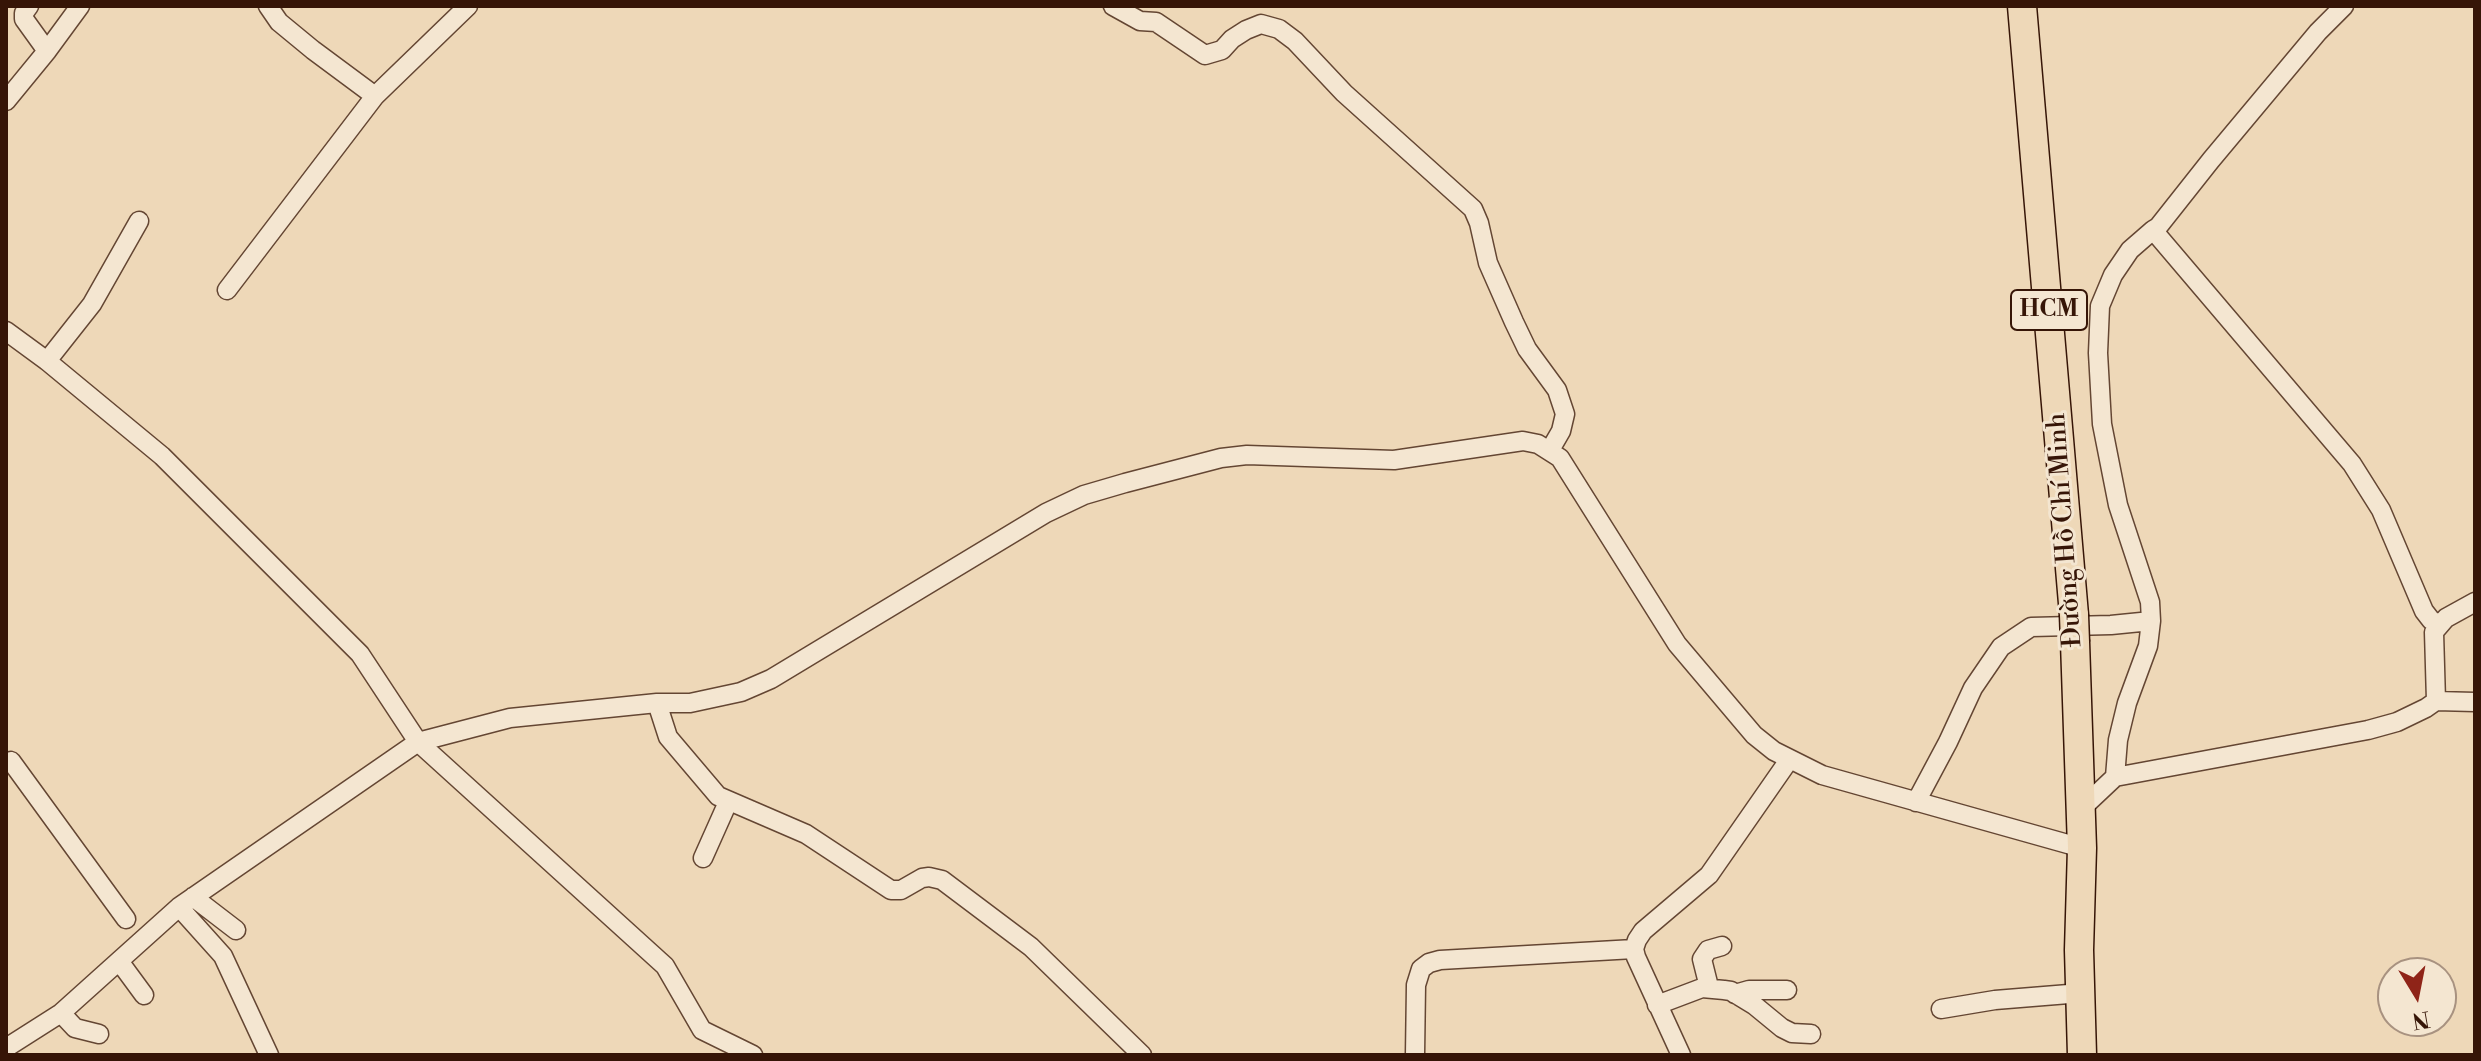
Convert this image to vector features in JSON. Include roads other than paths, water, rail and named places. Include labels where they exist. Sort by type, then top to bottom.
[{"type":"highway","name":"Đường Hồ Chí Minh","points":[[2022,6],[2074,628],[2082,848],[2082,1055]]},
{"type":"street","points":[[29,6],[24,19],[47,51]]},
{"type":"street","points":[[6,101],[80,6]]},
{"type":"street","points":[[268,6],[279,22],[375,96]]},
{"type":"street","points":[[227,290],[375,96],[468,6]]},
{"type":"street","points":[[1113,6],[1140,21],[1156,22],[1205,55],[1222,50],[1232,39],[1261,24],[1279,29],[1295,41],[1344,93],[1473,209],[1488,263],[1514,322],[1527,349],[1557,390],[1565,414],[1565,421],[1550,450]]},
{"type":"street","points":[[2115,777],[2118,740],[2127,703],[2148,646],[2151,621],[2150,602],[2118,505],[2102,424],[2098,353],[2100,306],[2113,275],[2130,250],[2158,227],[2211,160],[2344,6]]},
{"type":"street","points":[[47,361],[92,304],[139,221]]},
{"type":"street","points":[[2153,230],[2352,464],[2381,510],[2424,611],[2439,624]]},
{"type":"street","points":[[6,331],[162,456],[360,654],[418,742],[665,966],[702,1030],[753,1055]]},
{"type":"street","points":[[6,1048],[61,1013],[119,961],[134,930],[186,902],[418,742],[510,718],[657,703],[690,703],[741,692],[771,679],[1046,513],[1084,495],[1221,458],[1247,455],[1394,460],[1523,441],[1538,444],[1550,450],[1568,469],[1677,644],[1754,735],[1789,760],[1822,775],[2082,848]]},
{"type":"street","points":[[2436,701],[2434,632],[2439,624],[2475,602]]},
{"type":"street","points":[[1916,802],[1973,688],[2001,647],[2031,627],[2151,621]]},
{"type":"street","points":[[2081,809],[2115,777],[2368,730],[2397,722],[2436,701],[2475,702]]},
{"type":"street","points":[[657,703],[668,737],[718,796],[806,834],[891,890],[901,890],[922,878],[942,880],[1031,947],[1142,1055]]},
{"type":"street","points":[[1681,1055],[1636,957],[1634,949],[1637,940],[1643,931],[1715,868],[1789,760]]},
{"type":"street","points":[[11,761],[134,930]]},
{"type":"street","points":[[703,858],[728,802]]},
{"type":"street","points":[[186,902],[236,930]]},
{"type":"street","points":[[186,902],[223,956],[269,1055]]},
{"type":"street","points":[[1709,987],[1702,959],[1708,950],[1722,946]]},
{"type":"street","points":[[1415,1055],[1416,985],[1421,969],[1429,963],[1634,949]]},
{"type":"street","points":[[119,961],[144,995]]},
{"type":"street","points":[[1657,1005],[1709,987],[1731,991],[1782,1028],[1792,1033],[1811,1034]]},
{"type":"street","points":[[1735,994],[1749,990],[1787,990]]},
{"type":"street","points":[[1941,1009],[1995,1000],[2081,993]]},
{"type":"street","points":[[61,1013],[75,1028],[99,1034]]}]
